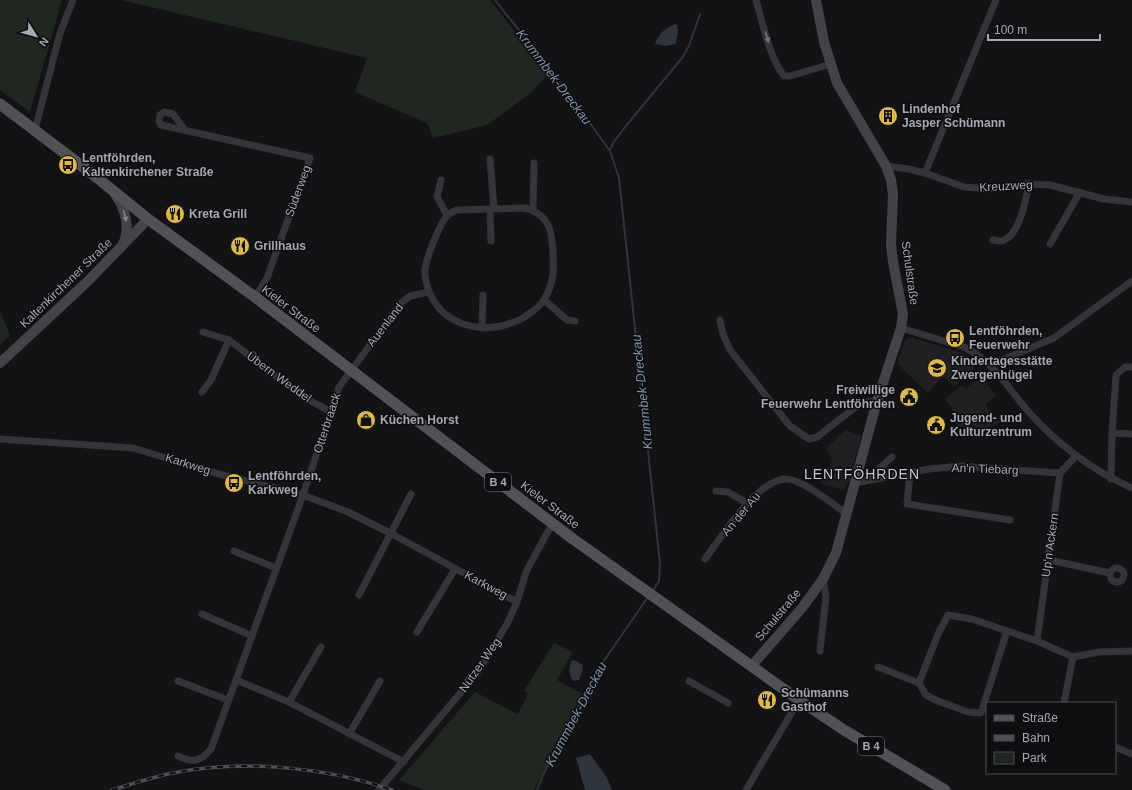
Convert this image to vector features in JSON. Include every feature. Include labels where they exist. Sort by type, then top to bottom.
[{"type":"main road","name":"Kieler Straße","points":[[0,104],[113,190],[148,219],[351,370],[553,524],[799,700],[844,730],[945,790]]},
{"type":"street","points":[[34,130],[60,33],[73,0]]},
{"type":"street","points":[[756,0],[771,50],[779,70],[784,76],[790,76],[831,64]]},
{"type":"street","name":"Schulstraße","points":[[753,667],[755,662],[802,608],[823,579],[836,553],[847,514],[860,482],[877,401],[901,328],[903,314],[891,244],[893,194],[891,180],[886,166],[837,83],[824,42],[816,0]]},
{"type":"street","points":[[925,173],[996,0]]},
{"type":"street","name":"Süderweg","points":[[185,130],[310,158],[267,278],[255,298]]},
{"type":"street","points":[[490,159],[492,209],[491,241]]},
{"type":"street","points":[[533,210],[534,163]]},
{"type":"street","name":"Kreuzweg","points":[[886,166],[925,173],[964,188],[989,189],[1029,184],[1050,185],[1104,199],[1132,202]]},
{"type":"street","points":[[440,180],[437,197],[447,215]]},
{"type":"street","points":[[993,240],[1006,240],[1011,234],[1018,223],[1025,205],[1029,184]]},
{"type":"street","points":[[113,190],[120,202],[126,222],[126,238],[123,244]]},
{"type":"street","points":[[1050,244],[1080,192]]},
{"type":"street","points":[[525,208],[533,210],[548,224],[552,235],[553,274],[551,285],[544,300],[536,308],[514,322],[498,328],[482,328],[455,320],[444,314],[435,303],[429,292],[425,279],[425,269],[437,236],[447,215],[457,210],[525,208]]},
{"type":"street","name":"Kaltenkirchener Straße","points":[[0,363],[88,281],[148,219]]},
{"type":"street","points":[[990,365],[1054,338],[1132,281]]},
{"type":"street","name":"Auenland","points":[[351,370],[401,303],[410,296],[429,292]]},
{"type":"street","points":[[482,328],[483,295]]},
{"type":"street","points":[[544,300],[567,320],[575,321]]},
{"type":"street","points":[[720,320],[722,334],[730,350],[790,426],[809,439],[817,437],[862,402],[877,401]]},
{"type":"street","points":[[901,328],[974,351],[990,365],[1028,411],[1076,456],[1112,479],[1132,488]]},
{"type":"street","name":"Übern Weddel","points":[[203,332],[229,340],[302,396],[331,412]]},
{"type":"street","points":[[202,392],[211,380],[229,340]]},
{"type":"street","points":[[1112,479],[1112,433],[1116,375],[1125,367],[1132,367]]},
{"type":"street","name":"Otterbraack","points":[[178,756],[189,761],[198,760],[206,755],[211,749],[303,495],[339,387],[351,370]]},
{"type":"street","points":[[1112,433],[1132,434]]},
{"type":"street","name":"Karkweg","points":[[0,439],[133,448],[219,474],[303,495],[348,512],[390,533],[517,602]]},
{"type":"street","points":[[1060,473],[1076,456]]},
{"type":"street","points":[[860,482],[892,457]]},
{"type":"street","name":"An'n Tiebarg","points":[[860,482],[929,469],[961,466],[1060,473]]},
{"type":"street","points":[[910,473],[907,504],[1010,520]]},
{"type":"street","name":"Up'n Ackern","points":[[1037,641],[1060,473]]},
{"type":"street","name":"An der Au","points":[[705,559],[747,504],[761,490],[775,482],[786,479],[807,486],[847,514]]},
{"type":"street","points":[[716,491],[728,492],[747,504]]},
{"type":"street","points":[[359,595],[411,494]]},
{"type":"street","name":"Nützer Weg","points":[[379,790],[478,672],[507,624],[517,602],[526,572],[553,524]]},
{"type":"street","points":[[234,551],[276,568]]},
{"type":"street","points":[[1049,560],[1110,573]]},
{"type":"street","name":"Karkweg","points":[[417,632],[455,569]]},
{"type":"street","points":[[820,651],[826,596],[823,579]]},
{"type":"street","points":[[202,614],[252,636]]},
{"type":"street","points":[[919,683],[938,634],[948,615],[972,619],[1037,641],[1072,657],[1100,652],[1132,651]]},
{"type":"street","points":[[987,702],[1007,631]]},
{"type":"street","points":[[289,702],[321,647]]},
{"type":"street","points":[[1064,702],[1072,657]]},
{"type":"street","points":[[878,666],[919,683],[926,695],[938,701],[968,712],[984,714]]},
{"type":"street","points":[[236,680],[289,702],[404,762]]},
{"type":"street","points":[[178,681],[228,700]]},
{"type":"street","points":[[349,734],[380,681]]},
{"type":"street","points":[[689,681],[728,703]]},
{"type":"street","points":[[746,790],[799,700]]},
{"type":"street","points":[[1116,747],[1132,754]]},
{"type":"shaded area","points":[[677,24],[678,30],[676,44],[666,46],[655,44],[663,31],[670,26]]},
{"type":"shaded area","name":"Kindertagesstätte Zwergenhügel","points":[[910,337],[963,353],[976,361],[976,364],[971,372],[954,386],[943,376],[928,393],[897,364],[905,340]]},
{"type":"shaded area","name":"Kindertagesstätte Zwergenhügel","points":[[981,377],[996,396],[985,404],[1000,423],[971,436],[963,425],[959,427],[956,423],[958,419],[952,411],[953,409],[945,399],[962,385],[965,389]]},
{"type":"shaded area","points":[[845,430],[861,436],[850,480],[846,484],[844,490],[820,483],[833,459],[826,449]]},
{"type":"shaded area","points":[[574,660],[583,665],[579,680],[573,681],[570,676],[569,669],[571,661]]},
{"type":"shaded area","points":[[590,754],[606,776],[612,790],[585,790],[576,758]]},
{"type":"green space","points":[[0,0],[62,0],[30,112],[0,90]]},
{"type":"green space","points":[[121,0],[490,0],[548,74],[532,92],[487,125],[433,138],[427,123],[355,92],[367,58]]},
{"type":"green space","points":[[0,311],[10,335],[0,345]]},
{"type":"green space","points":[[554,643],[573,652],[557,680],[582,694],[534,790],[424,790],[399,780],[475,692],[518,714],[528,694],[524,691]]},
{"type":"waterway","name":"Krummbek-Dreckau","points":[[495,0],[566,90],[610,151],[619,178],[660,564],[659,581],[652,592]]},
{"type":"waterway","points":[[610,150],[613,143],[625,127],[682,58],[689,46],[700,14]]},
{"type":"waterway","name":"Krummbek-Dreckau","points":[[537,790],[566,729],[601,665],[648,597]]},
{"type":"railway","points":[[112,790],[173,773],[200,769],[255,766],[312,771],[366,782],[392,790]]},
{"type":"place","name":"Lindenhof Jasper Schümann","points":[[888,116]]},
{"type":"place","name":"Lentföhrden, Kaltenkirchener Straße","points":[[68,165]]},
{"type":"place","name":"Kreta Grill","points":[[175,214]]},
{"type":"place","name":"Grillhaus","points":[[240,246]]},
{"type":"place","name":"Lentföhrden, Feuerwehr","points":[[955,338]]},
{"type":"place","name":"Kindertagesstätte Zwergenhügel","points":[[937,368]]},
{"type":"place","name":"Freiwillige Feuerwehr Lentföhrden","points":[[909,397]]},
{"type":"place","name":"Küchen Horst","points":[[366,420]]},
{"type":"place","name":"Jugend- und Kulturzentrum","points":[[936,425]]},
{"type":"place","name":"Lentföhrden, Karkweg","points":[[234,483]]},
{"type":"place","name":"Schümanns Gasthof","points":[[767,700]]},
{"type":"district","name":"LENTFÖHRDEN","points":[[862,474]]}]
